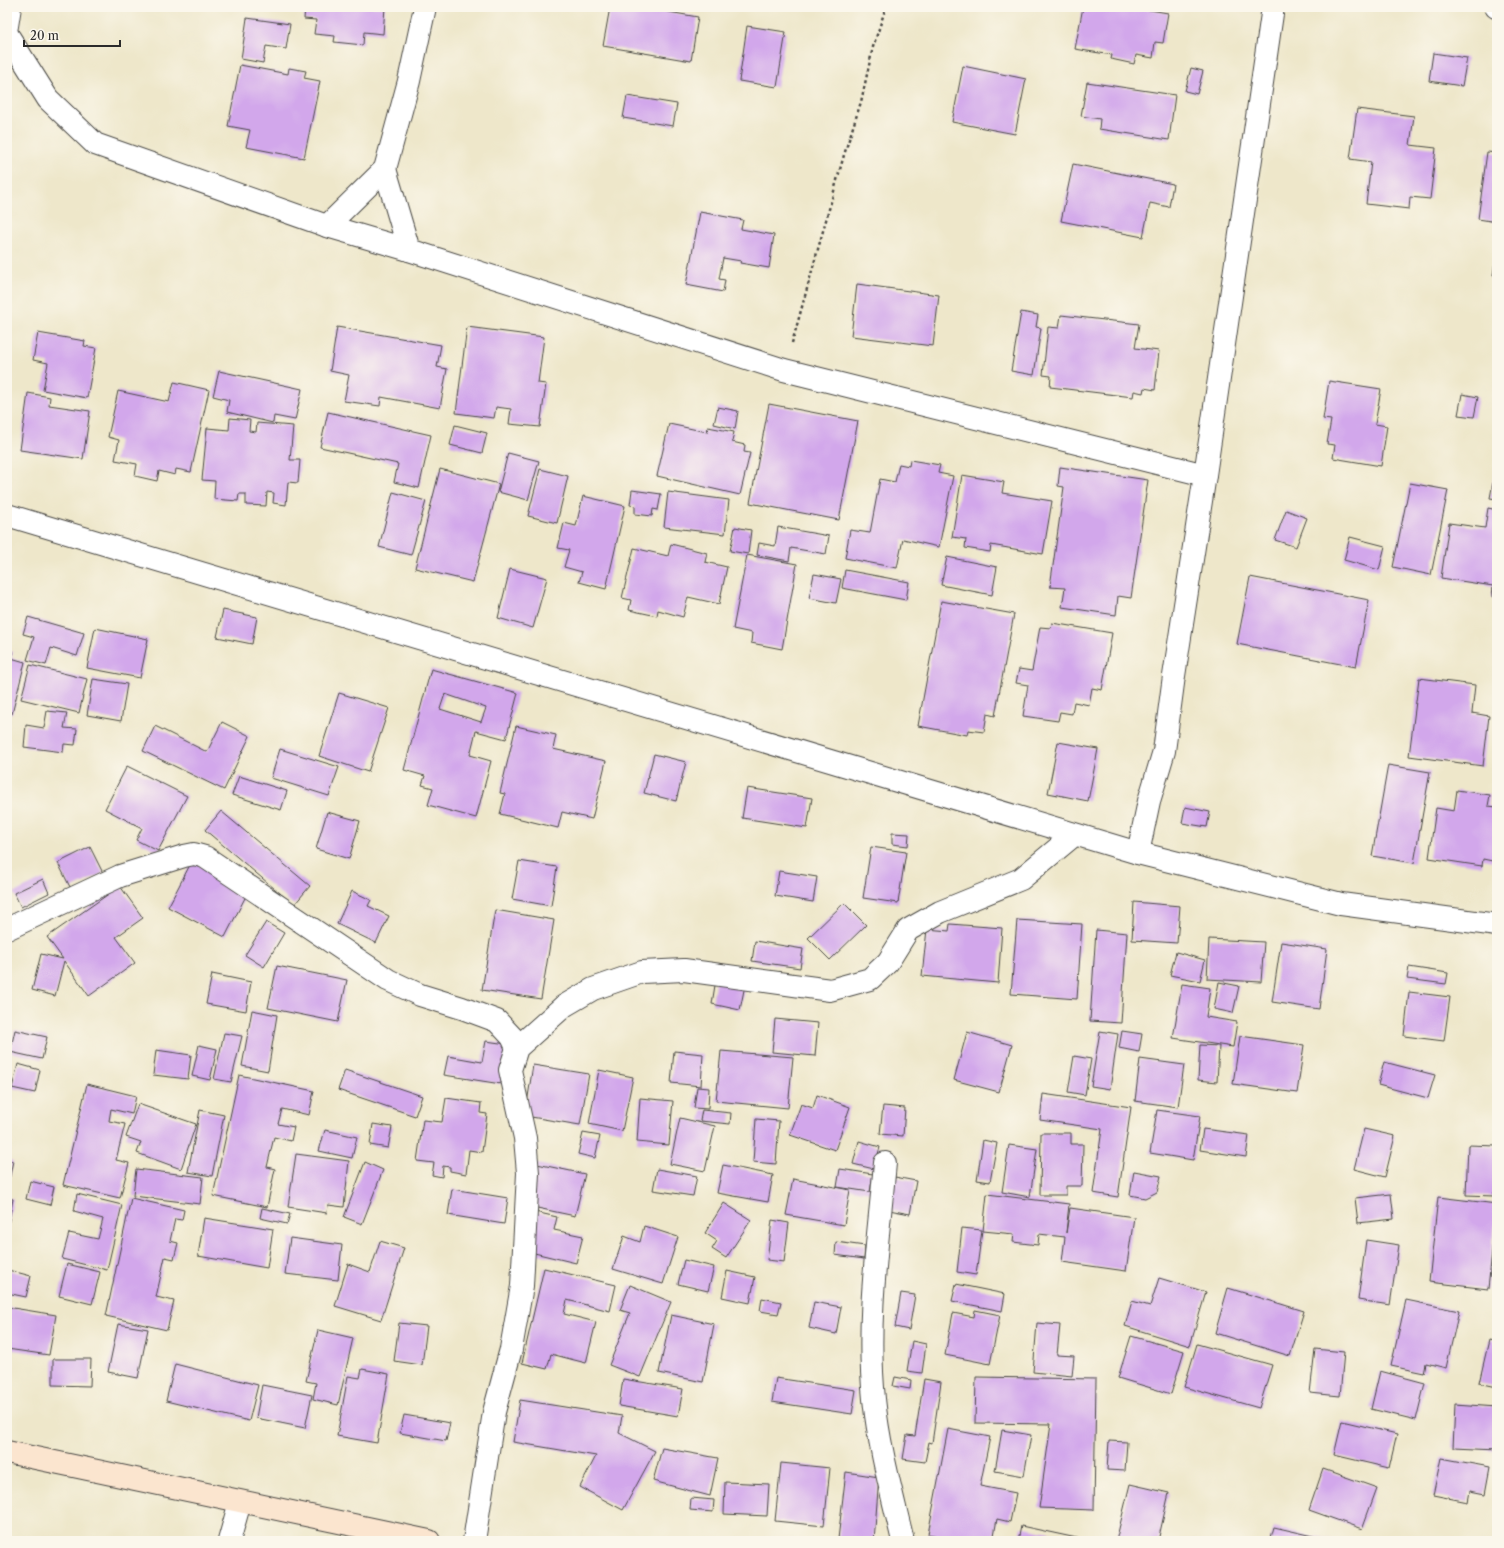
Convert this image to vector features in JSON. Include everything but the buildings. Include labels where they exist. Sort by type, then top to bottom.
[{"type":"main road","points":[[7,1452],[429,1541]]},
{"type":"street","points":[[7,26],[10,7]]},
{"type":"street","points":[[327,226],[385,169],[409,81],[425,7]]},
{"type":"street","points":[[1138,853],[1149,801],[1164,750],[1273,7]]},
{"type":"street","points":[[7,34],[48,99],[95,144],[327,226],[409,250],[784,370],[1205,475]]},
{"type":"street","points":[[385,169],[409,250]]},
{"type":"street","points":[[7,515],[1138,853],[1341,904],[1497,925]]},
{"type":"street","points":[[474,1541],[494,1412],[511,1348],[522,1286],[528,1173],[525,1138],[510,1070],[517,1048],[564,1006],[593,989],[642,972],[684,970],[830,990],[870,979],[888,962],[908,930],[940,912],[1021,879],[1074,835]]},
{"type":"street","points":[[7,929],[120,876],[194,854],[205,857],[388,980],[420,995],[497,1021],[512,1037],[517,1048]]},
{"type":"street","points":[[885,1163],[872,1308],[871,1353],[874,1398],[881,1449],[903,1541]]},
{"type":"street","points":[[229,1541],[240,1502]]},
{"type":"path","points":[[784,370],[844,155],[861,102],[873,47],[886,7]]}]
